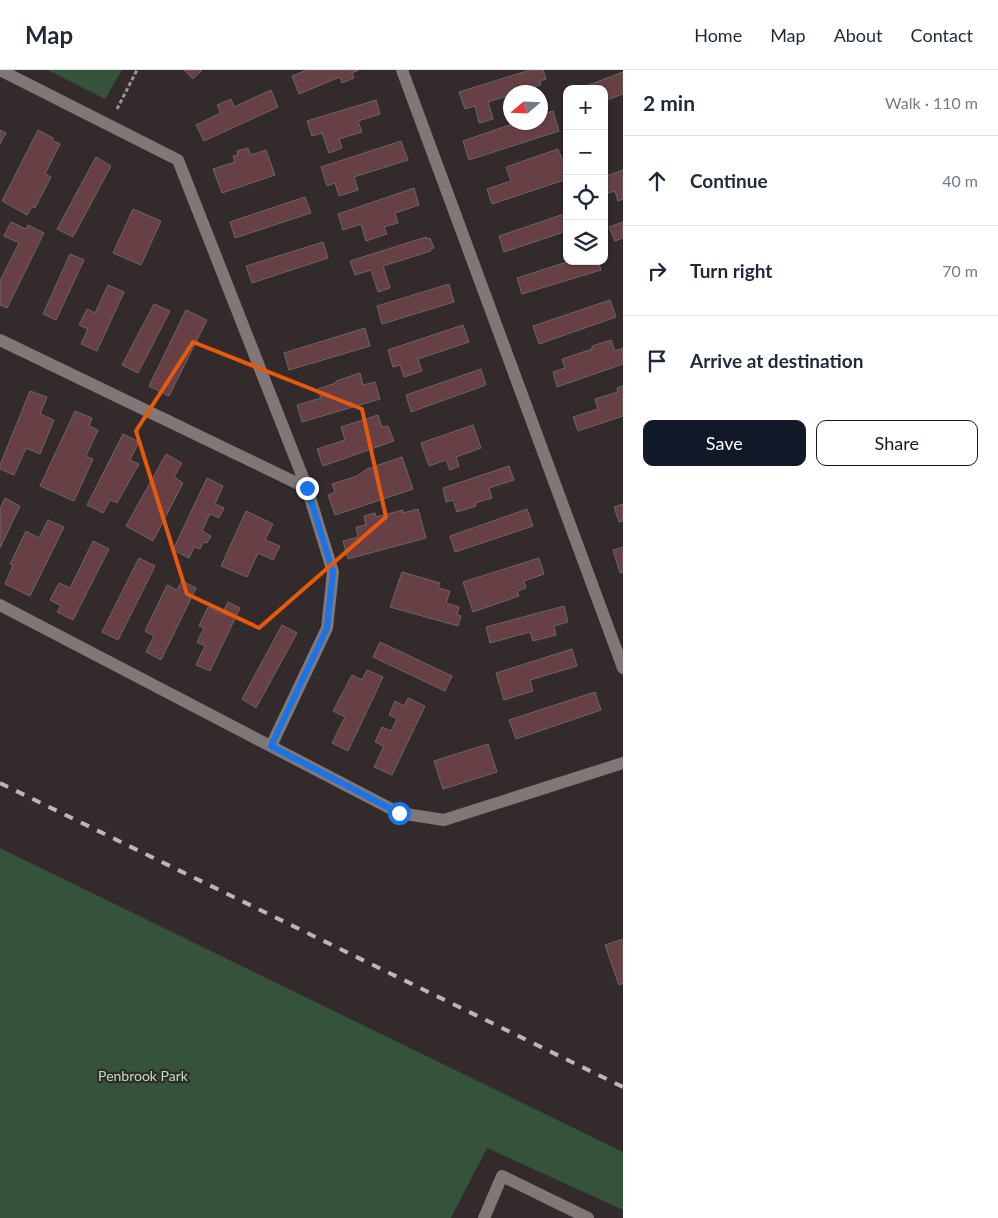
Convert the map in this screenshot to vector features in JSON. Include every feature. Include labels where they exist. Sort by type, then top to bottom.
[{"type":"lane","points":[[0,70],[178,160],[307,488],[333,572],[327,628],[271,746]]},
{"type":"lane","points":[[402,70],[623,668]]},
{"type":"lane","points":[[0,340],[307,488]]},
{"type":"lane","points":[[0,605],[399,813],[444,820],[623,763]]},
{"type":"lane","points":[[484,1218],[502,1176],[588,1218]]},
{"type":"path","points":[[108,125],[137,70]]},
{"type":"highlighted area","points":[[193,342],[362,409],[386,517],[259,628],[187,594],[136,431]]},
{"type":"green space","points":[[48,70],[122,70],[105,99]]},
{"type":"green space","name":"Penbrook Park","points":[[0,848],[623,1152],[623,1210],[487,1148],[451,1218],[0,1218]]},
{"type":"building","points":[[184,70],[202,70],[193,79]]},
{"type":"building","points":[[307,70],[359,70],[352,73],[354,78],[342,83],[340,77],[299,94],[292,76]]},
{"type":"building","points":[[530,70],[543,70],[546,79],[540,81],[541,85],[503,85],[503,97],[488,102],[493,119],[479,123],[475,106],[465,109],[459,92]]},
{"type":"building","points":[[623,72],[623,94],[608,100],[608,85],[589,85]]},
{"type":"building","points":[[271,90],[278,107],[204,141],[196,125],[221,113],[217,105],[231,99],[234,107]]},
{"type":"building","points":[[376,100],[380,114],[358,121],[362,132],[339,139],[342,148],[329,153],[322,133],[312,136],[307,121]]},
{"type":"building","points":[[553,111],[559,131],[469,160],[463,141],[503,127],[503,130],[548,130],[548,113]]},
{"type":"building","points":[[0,130],[6,133],[0,144]]},
{"type":"building","points":[[38,130],[60,144],[45,174],[51,177],[35,208],[32,207],[27,215],[2,201]]},
{"type":"building","points":[[401,141],[408,160],[354,177],[358,190],[339,196],[335,183],[327,186],[321,167]]},
{"type":"building","points":[[248,148],[251,155],[266,150],[275,175],[222,193],[213,169],[235,162],[233,156],[238,155],[237,151]]},
{"type":"building","points":[[558,149],[563,162],[563,180],[492,204],[487,189],[511,181],[506,167]]},
{"type":"building","points":[[96,157],[111,166],[73,237],[57,229]]},
{"type":"building","points":[[623,170],[623,199],[618,201],[615,191],[608,193],[608,176]]},
{"type":"building","points":[[414,188],[419,205],[395,213],[398,223],[384,227],[387,234],[366,241],[361,224],[343,230],[338,214]]},
{"type":"building","points":[[305,197],[311,213],[235,238],[230,222]]},
{"type":"building","points":[[133,209],[161,221],[141,265],[113,253]]},
{"type":"building","points":[[563,214],[563,232],[504,252],[499,236]]},
{"type":"building","points":[[11,222],[26,229],[28,225],[44,233],[7,308],[0,305],[0,281],[19,243],[4,236]]},
{"type":"building","points":[[623,222],[623,238],[615,241],[609,227]]},
{"type":"building","points":[[426,237],[427,239],[430,238],[434,248],[430,249],[431,251],[383,266],[390,288],[378,292],[371,270],[355,275],[350,261]]},
{"type":"building","points":[[323,242],[328,258],[252,283],[246,266]]},
{"type":"building","points":[[70,254],[84,260],[56,320],[43,314]]},
{"type":"building","points":[[563,263],[563,265],[599,265],[601,270],[522,294],[517,278]]},
{"type":"building","points":[[449,284],[454,302],[382,324],[377,306]]},
{"type":"building","points":[[108,285],[124,292],[97,351],[81,344],[88,329],[79,325],[87,309],[95,313]]},
{"type":"building","points":[[610,300],[616,317],[539,344],[533,326]]},
{"type":"building","points":[[154,304],[170,311],[138,373],[122,365]]},
{"type":"building","points":[[186,310],[207,320],[169,396],[149,386]]},
{"type":"building","points":[[463,325],[469,342],[418,359],[422,371],[404,377],[400,365],[393,367],[388,350]]},
{"type":"building","points":[[365,328],[370,346],[289,370],[284,353]]},
{"type":"building","points":[[611,340],[615,351],[623,348],[623,364],[557,387],[553,372],[565,368],[562,359],[592,349],[592,346]]},
{"type":"building","points":[[481,369],[486,385],[411,412],[406,395]]},
{"type":"building","points":[[360,373],[363,385],[375,382],[380,399],[302,422],[297,405],[321,398],[318,389]]},
{"type":"building","points":[[623,386],[623,416],[578,431],[573,417],[598,409],[595,399],[618,392],[617,388]]},
{"type":"building","points":[[30,391],[47,397],[40,414],[54,420],[40,454],[26,448],[14,475],[0,469],[0,465]]},
{"type":"building","points":[[75,411],[92,418],[89,426],[98,430],[86,456],[93,459],[74,501],[40,486]]},
{"type":"building","points":[[378,415],[382,427],[388,426],[394,441],[323,466],[317,449],[345,440],[341,427]]},
{"type":"building","points":[[473,425],[481,448],[456,457],[459,466],[450,470],[446,460],[429,466],[421,443]]},
{"type":"building","points":[[123,434],[139,442],[130,460],[139,464],[117,503],[110,500],[103,513],[87,505]]},
{"type":"building","points":[[166,454],[182,463],[174,477],[183,483],[153,541],[126,526]]},
{"type":"building","points":[[402,457],[413,489],[335,515],[328,495],[335,492],[332,484],[357,476],[367,469]]},
{"type":"building","points":[[509,466],[514,480],[489,488],[492,498],[475,503],[476,506],[457,512],[453,500],[446,502],[443,488]]},
{"type":"building","points":[[207,478],[223,486],[215,504],[224,508],[219,518],[210,514],[202,531],[211,536],[207,543],[203,542],[200,549],[194,547],[189,558],[173,550]]},
{"type":"building","points":[[5,498],[20,506],[0,548],[0,509]]},
{"type":"building","points":[[623,504],[623,521],[619,522],[614,507]]},
{"type":"building","points":[[418,509],[426,538],[348,559],[343,541],[358,537],[356,527],[366,525],[364,516],[375,513],[376,517],[403,510],[403,513]]},
{"type":"building","points":[[527,509],[533,526],[455,552],[450,536]]},
{"type":"building","points":[[246,511],[273,524],[265,540],[280,546],[273,560],[258,553],[247,577],[221,566]]},
{"type":"building","points":[[48,520],[64,527],[30,596],[5,584],[13,565],[10,564],[26,531],[39,538]]},
{"type":"building","points":[[93,541],[109,549],[73,620],[57,612],[61,606],[50,600],[59,583],[70,588]]},
{"type":"building","points":[[623,547],[623,572],[620,573],[613,550]]},
{"type":"building","points":[[139,558],[155,566],[118,640],[102,632]]},
{"type":"building","points":[[539,558],[544,574],[524,581],[526,588],[517,591],[519,596],[473,612],[463,582]]},
{"type":"building","points":[[402,572],[440,583],[438,588],[450,591],[446,603],[459,607],[457,615],[461,616],[458,626],[390,607]]},
{"type":"building","points":[[182,581],[196,588],[161,660],[146,652],[154,636],[145,631],[167,585],[177,590]]},
{"type":"building","points":[[228,602],[240,608],[210,671],[196,665],[205,646],[197,642],[204,628],[199,626],[208,607],[222,614]]},
{"type":"building","points":[[564,606],[568,622],[554,626],[556,635],[533,641],[530,632],[490,643],[486,627]]},
{"type":"building","points":[[282,625],[297,633],[256,708],[242,699]]},
{"type":"building","points":[[380,642],[452,676],[445,691],[373,657]]},
{"type":"building","points":[[572,649],[577,666],[530,680],[533,691],[504,700],[496,673]]},
{"type":"building","points":[[367,670],[383,677],[348,751],[332,743],[345,717],[333,711],[352,675],[362,680]]},
{"type":"building","points":[[595,692],[601,710],[516,739],[509,720]]},
{"type":"building","points":[[408,698],[425,706],[392,775],[374,767],[384,746],[375,742],[382,727],[391,731],[397,719],[389,715],[395,701],[404,706]]},
{"type":"building","points":[[488,744],[497,772],[443,789],[434,761]]},
{"type":"building","points":[[623,939],[623,983],[619,985],[605,945]]},
{"type":"railway","points":[[0,783],[623,1087]]},
{"type":"route","points":[[307,488],[333,572],[327,628],[271,746],[399,813]]}]
